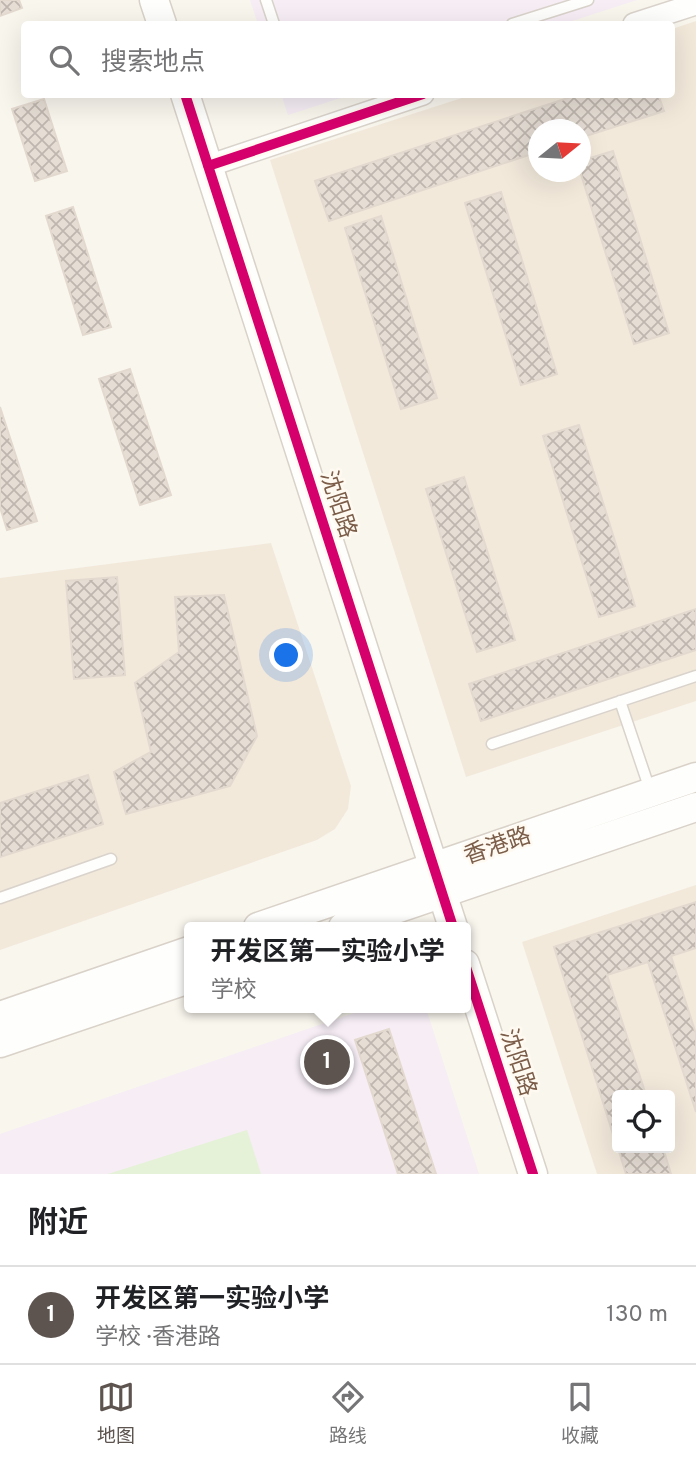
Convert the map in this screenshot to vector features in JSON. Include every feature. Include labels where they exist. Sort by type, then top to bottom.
[{"type":"main road","points":[[154,0],[161,21]]},
{"type":"main road","name":"沈阳路","points":[[186,98],[451,922]]},
{"type":"main road","name":"香港路","points":[[353,922],[438,880],[696,777]]},
{"type":"main road","name":"香港路","points":[[277,922],[696,807]]},
{"type":"main road","points":[[0,1016],[184,953]]},
{"type":"main road","points":[[0,1043],[184,981]]},
{"type":"main road","name":"沈阳路","points":[[471,983],[533,1174]]},
{"type":"street","points":[[643,21],[696,4]]},
{"type":"street","points":[[208,166],[411,98]]},
{"type":"lane","points":[[266,0],[273,21]]},
{"type":"lane","points":[[522,21],[588,0]]},
{"type":"lane","points":[[492,744],[696,676]]},
{"type":"lane","points":[[620,701],[651,793]]},
{"type":"lane","points":[[0,898],[111,859]]},
{"type":"shaded area","points":[[250,0],[637,0],[572,21],[257,21]]},
{"type":"shaded area","points":[[696,21],[696,701],[466,777],[270,160],[462,98],[675,98],[675,28]]},
{"type":"shaded area","points":[[282,98],[341,98],[288,115]]},
{"type":"shaded area","points":[[271,543],[351,786],[348,809],[335,829],[317,840],[0,950],[0,578]]},
{"type":"shaded area","points":[[696,885],[696,1174],[597,1174],[522,942]]},
{"type":"shaded area","points":[[354,1013],[428,1013],[479,1174],[0,1174],[0,1134]]},
{"type":"green space","points":[[247,1130],[261,1174],[108,1174]]},
{"type":"building","points":[[0,0],[19,0],[22,8],[0,16]]},
{"type":"building","points":[[568,98],[659,98],[664,111],[591,134],[591,119],[528,119],[528,155],[329,221],[315,181]]},
{"type":"building","points":[[44,99],[67,171],[35,181],[12,109]]},
{"type":"building","points":[[613,151],[669,333],[634,344],[583,182],[591,182],[591,158]]},
{"type":"building","points":[[501,192],[557,374],[521,385],[465,203]]},
{"type":"building","points":[[73,207],[111,327],[83,335],[46,216]]},
{"type":"building","points":[[381,216],[437,398],[401,409],[345,228]]},
{"type":"building","points":[[130,369],[171,495],[140,505],[99,379]]},
{"type":"building","points":[[0,407],[37,521],[7,530],[0,507]]},
{"type":"building","points":[[579,425],[635,606],[599,617],[543,436]]},
{"type":"building","points":[[464,477],[515,640],[477,652],[426,489]]},
{"type":"building","points":[[117,577],[125,675],[74,679],[66,581]]},
{"type":"building","points":[[224,595],[257,736],[230,786],[126,814],[114,772],[151,752],[135,683],[179,652],[175,597]]},
{"type":"building","points":[[696,609],[696,650],[481,721],[469,684]]},
{"type":"building","points":[[88,775],[103,824],[0,857],[0,803]]},
{"type":"building","points":[[696,902],[696,948],[671,956],[696,1034],[696,1112],[648,962],[607,975],[644,1090],[612,1090],[612,1131],[554,947]]},
{"type":"building","points":[[389,1029],[436,1174],[398,1174],[355,1040]]},
{"type":"building","points":[[620,1153],[665,1153],[671,1174],[626,1174]]},
{"type":"cycle path","points":[[186,98],[451,922]]},
{"type":"cycle path","points":[[208,166],[411,98]]},
{"type":"cycle path","points":[[471,983],[533,1174]]},
{"type":"place","name":"开发区第一实验小学","points":[[327,1062]]}]
